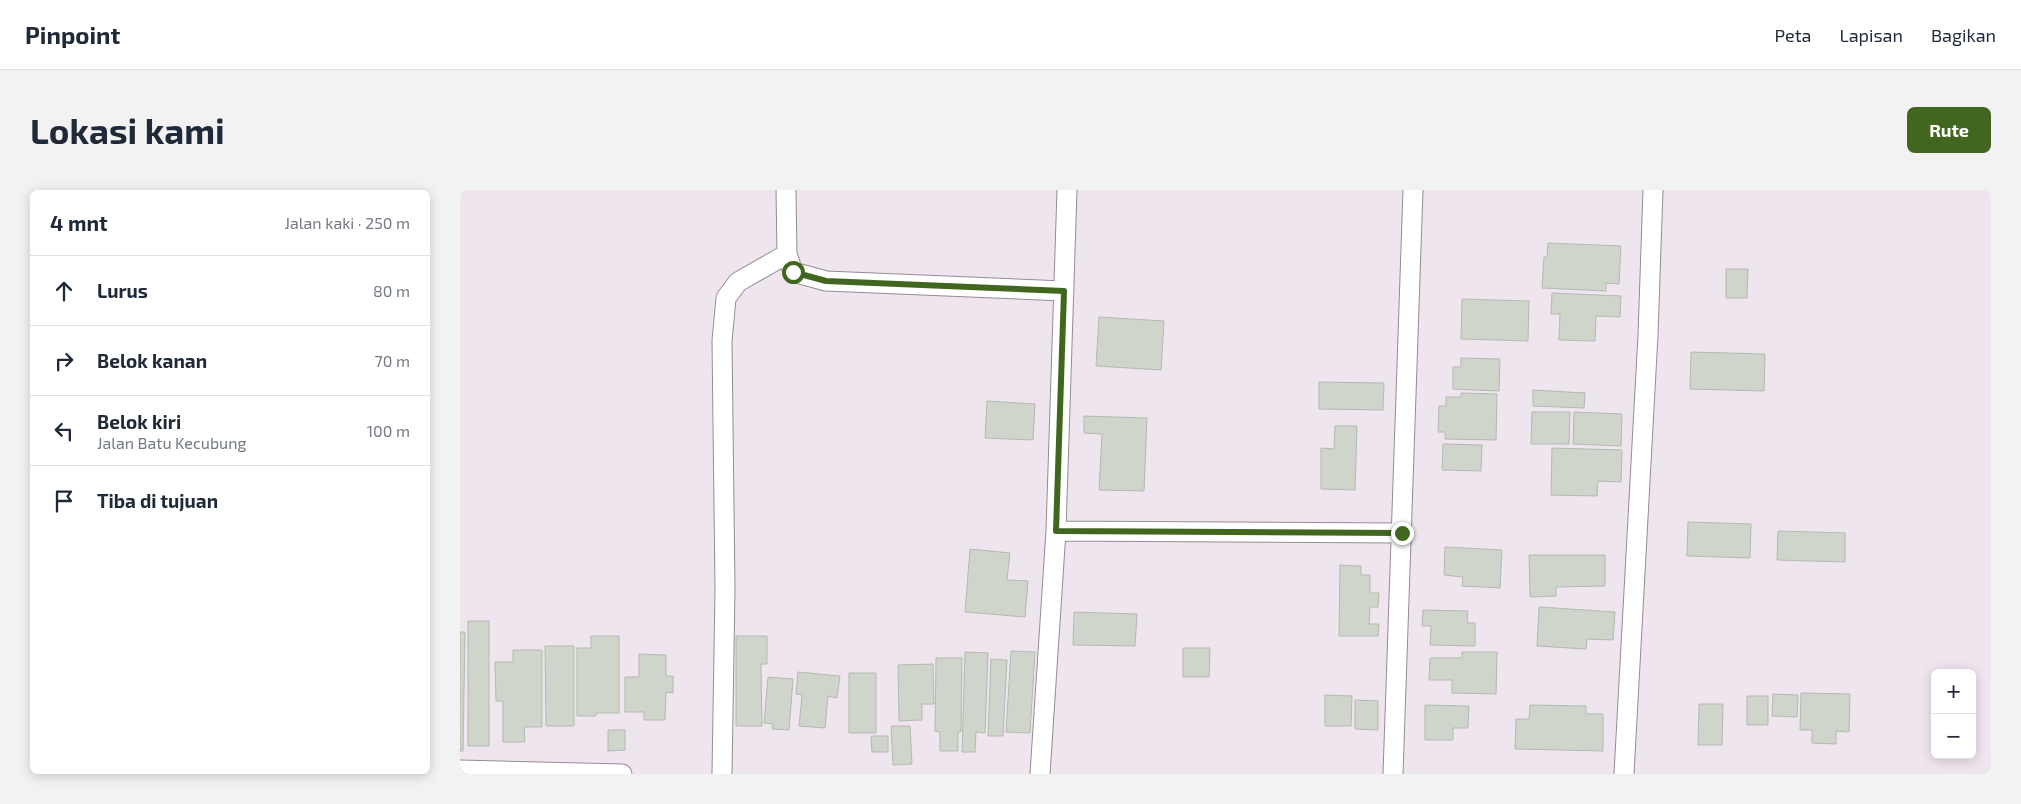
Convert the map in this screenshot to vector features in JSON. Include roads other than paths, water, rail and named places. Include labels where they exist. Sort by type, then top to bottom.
[{"type":"street","points":[[786,190],[787,254],[793,272],[826,281],[1064,291]]},
{"type":"street","points":[[1040,774],[1056,531],[1067,190]]},
{"type":"street","points":[[1393,774],[1413,190]]},
{"type":"street","points":[[1624,774],[1648,335],[1653,190]]},
{"type":"street","points":[[722,774],[725,588],[722,340],[726,298],[738,282],[787,254]]},
{"type":"street","points":[[1056,531],[1402,533]]},
{"type":"street","points":[[460,770],[543,774],[622,774]]}]
